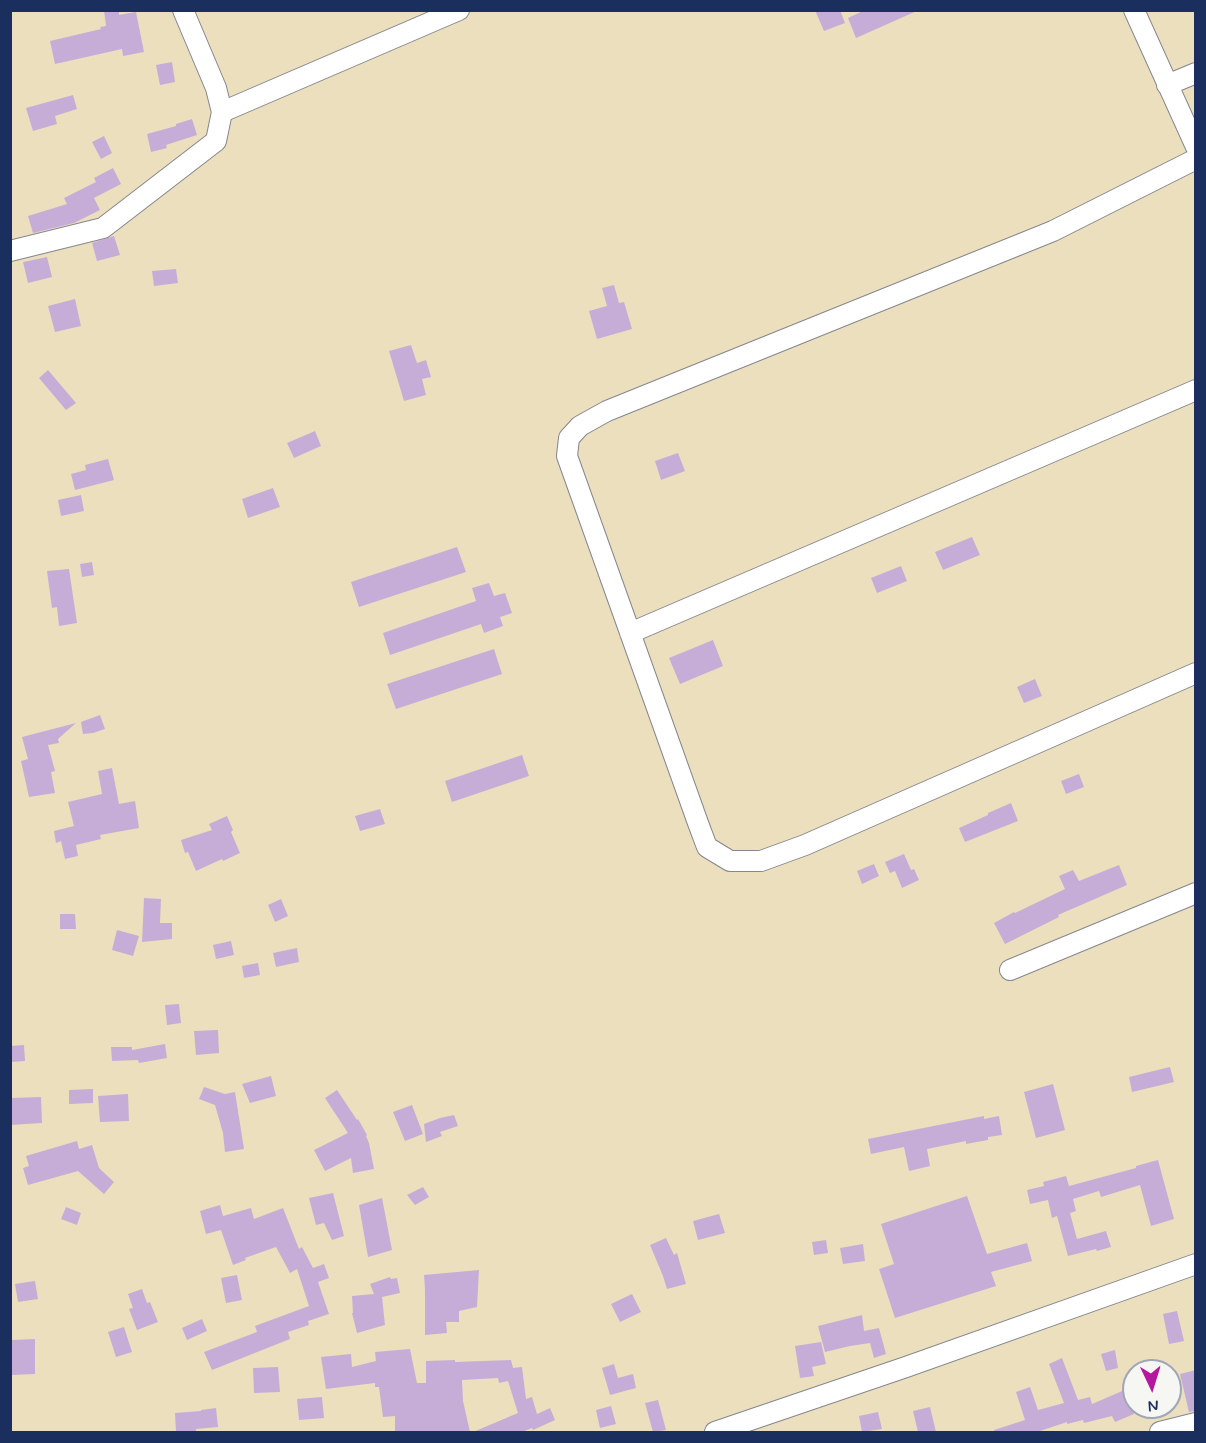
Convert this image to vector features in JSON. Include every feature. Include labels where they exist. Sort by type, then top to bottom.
[{"type":"street","points":[[10,251],[103,228],[216,141],[222,112],[216,88],[183,10]]},
{"type":"street","points":[[222,112],[459,10]]},
{"type":"street","points":[[1134,10],[1196,147]]},
{"type":"street","points":[[1167,85],[1196,73]]},
{"type":"street","points":[[1196,159],[1053,231],[607,411],[580,426],[568,438],[567,456],[707,847],[730,861],[761,861],[805,845],[1196,673]]},
{"type":"street","points":[[630,633],[1196,390]]},
{"type":"street","points":[[1010,970],[1196,893]]},
{"type":"street","points":[[715,1432],[1196,1264]]},
{"type":"street","points":[[1160,1432],[1196,1423]]},
{"type":"building","points":[[104,10],[119,10],[119,15],[136,12],[144,52],[123,56],[122,49],[55,64],[50,41],[101,29],[100,27],[106,26]]},
{"type":"building","points":[[815,10],[840,10],[845,23],[824,31]]},
{"type":"building","points":[[865,10],[919,10],[856,38],[848,18]]},
{"type":"building","points":[[172,62],[175,82],[160,85],[156,65]]},
{"type":"building","points":[[73,95],[77,109],[55,116],[57,124],[33,131],[26,108]]},
{"type":"building","points":[[192,119],[197,135],[151,152],[147,134]]},
{"type":"building","points":[[104,136],[112,153],[101,159],[92,142]]},
{"type":"building","points":[[113,168],[121,184],[94,198],[100,210],[74,223],[33,233],[28,216],[67,204],[64,198],[96,182],[94,178]]},
{"type":"building","points":[[114,236],[120,255],[97,261],[92,243]]},
{"type":"building","points":[[47,257],[52,277],[28,283],[23,262]]},
{"type":"building","points":[[176,269],[178,283],[154,286],[152,271]]},
{"type":"building","points":[[614,285],[619,303],[624,302],[632,329],[597,339],[589,311],[607,306],[602,288]]},
{"type":"building","points":[[75,299],[81,326],[55,332],[48,306]]},
{"type":"building","points":[[411,345],[417,363],[426,360],[431,377],[422,379],[426,395],[404,401],[389,351]]},
{"type":"building","points":[[48,370],[76,403],[66,410],[39,378]]},
{"type":"building","points":[[315,431],[321,446],[294,458],[287,443]]},
{"type":"building","points":[[678,453],[685,471],[661,480],[655,461]]},
{"type":"building","points":[[108,459],[114,480],[75,490],[71,474],[86,470],[85,465]]},
{"type":"building","points":[[273,488],[280,507],[248,518],[242,499]]},
{"type":"building","points":[[81,495],[84,511],[61,516],[58,500]]},
{"type":"building","points":[[972,537],[980,555],[943,570],[935,552]]},
{"type":"building","points":[[457,547],[466,572],[359,607],[351,582]]},
{"type":"building","points":[[92,562],[94,575],[82,577],[80,564]]},
{"type":"building","points":[[901,566],[907,581],[877,593],[871,578]]},
{"type":"building","points":[[69,569],[77,623],[59,626],[57,607],[52,608],[47,571]]},
{"type":"building","points":[[489,583],[494,596],[505,593],[512,613],[500,617],[503,626],[484,633],[481,624],[390,655],[383,633],[476,601],[472,588]]},
{"type":"building","points":[[713,640],[723,666],[680,684],[669,658]]},
{"type":"building","points":[[494,649],[502,674],[396,709],[387,684]]},
{"type":"building","points":[[1035,679],[1042,696],[1024,703],[1017,687]]},
{"type":"building","points":[[100,715],[105,729],[83,734],[81,722]]},
{"type":"building","points":[[76,723],[58,739],[59,743],[48,745],[55,771],[51,772],[55,793],[29,797],[21,761],[28,759],[22,737]]},
{"type":"building","points":[[522,755],[529,776],[452,802],[445,781]]},
{"type":"building","points":[[112,768],[119,804],[135,801],[139,828],[100,835],[101,839],[76,845],[78,856],[65,859],[61,841],[56,843],[54,831],[74,826],[68,802],[102,794],[98,771]]},
{"type":"building","points":[[1079,774],[1084,787],[1066,794],[1061,781]]},
{"type":"building","points":[[1011,803],[1018,821],[965,842],[959,828]]},
{"type":"building","points":[[380,809],[385,824],[360,831],[355,816]]},
{"type":"building","points":[[227,816],[240,853],[196,871],[188,852],[185,853],[181,840],[212,830],[209,824]]},
{"type":"building","points":[[904,854],[911,870],[914,869],[919,880],[902,888],[895,871],[890,873],[885,862]]},
{"type":"building","points":[[874,864],[879,876],[862,884],[857,871]]},
{"type":"building","points":[[1119,865],[1127,885],[1058,915],[1059,917],[1005,944],[994,923],[1065,889],[1059,876],[1073,870],[1079,881]]},
{"type":"building","points":[[144,898],[161,899],[160,923],[172,923],[172,939],[142,942]]},
{"type":"building","points":[[281,899],[288,916],[275,922],[268,905]]},
{"type":"building","points":[[60,914],[75,914],[76,929],[60,929]]},
{"type":"building","points":[[117,930],[139,936],[133,956],[112,950]]},
{"type":"building","points":[[231,941],[234,955],[216,959],[213,945]]},
{"type":"building","points":[[297,948],[299,962],[276,967],[273,953]]},
{"type":"building","points":[[258,963],[260,975],[244,978],[242,966]]},
{"type":"building","points":[[179,1004],[181,1023],[167,1025],[165,1005]]},
{"type":"building","points":[[218,1030],[219,1053],[196,1055],[194,1031]]},
{"type":"building","points":[[165,1044],[167,1058],[139,1063],[138,1060],[112,1061],[111,1047],[132,1047],[132,1050]]},
{"type":"building","points":[[24,1045],[25,1061],[10,1062],[10,1046]]},
{"type":"building","points":[[1170,1067],[1174,1082],[1132,1092],[1129,1077]]},
{"type":"building","points":[[271,1076],[276,1096],[250,1103],[242,1084]]},
{"type":"building","points":[[1053,1084],[1065,1130],[1036,1138],[1024,1092]]},
{"type":"building","points":[[204,1087],[225,1094],[235,1092],[244,1149],[225,1152],[223,1133],[215,1105],[199,1099]]},
{"type":"building","points":[[93,1089],[93,1103],[69,1104],[69,1090]]},
{"type":"building","points":[[337,1090],[367,1135],[374,1169],[353,1173],[351,1158],[325,1171],[314,1150],[348,1133],[325,1098]]},
{"type":"building","points":[[128,1094],[129,1121],[100,1122],[98,1096]]},
{"type":"building","points":[[41,1097],[42,1123],[10,1125],[10,1098]]},
{"type":"building","points":[[412,1105],[423,1134],[405,1141],[393,1112]]},
{"type":"building","points":[[454,1115],[458,1126],[440,1132],[442,1136],[426,1142],[424,1124]]},
{"type":"building","points":[[984,1116],[984,1119],[999,1116],[1002,1135],[988,1137],[988,1140],[966,1144],[966,1141],[927,1149],[930,1166],[909,1171],[904,1147],[871,1154],[868,1139]]},
{"type":"building","points":[[77,1141],[79,1149],[92,1145],[99,1168],[114,1182],[104,1194],[78,1171],[28,1185],[23,1168],[29,1166],[26,1156]]},
{"type":"building","points":[[1158,1160],[1174,1219],[1151,1226],[1140,1185],[1101,1197],[1099,1191],[1073,1199],[1076,1211],[1070,1213],[1077,1239],[1106,1231],[1111,1247],[1068,1256],[1057,1216],[1052,1218],[1048,1200],[1030,1204],[1027,1190],[1044,1186],[1043,1182],[1066,1176],[1069,1186]]},
{"type":"building","points":[[423,1187],[429,1197],[415,1205],[407,1195]]},
{"type":"building","points":[[333,1193],[344,1236],[332,1240],[324,1223],[316,1225],[309,1198]]},
{"type":"building","points":[[967,1196],[987,1254],[1027,1243],[1032,1261],[991,1272],[996,1286],[895,1318],[879,1269],[894,1264],[881,1224]]},
{"type":"building","points":[[382,1198],[392,1250],[368,1257],[359,1205]]},
{"type":"building","points":[[220,1205],[223,1216],[251,1208],[254,1219],[283,1208],[299,1249],[302,1247],[313,1268],[324,1264],[329,1278],[318,1282],[329,1314],[308,1321],[309,1325],[288,1332],[290,1339],[212,1370],[204,1352],[257,1332],[255,1326],[309,1306],[297,1269],[290,1273],[276,1247],[245,1258],[246,1260],[233,1265],[221,1230],[206,1234],[200,1211]]},
{"type":"building","points":[[66,1207],[81,1213],[77,1225],[61,1219]]},
{"type":"building","points":[[719,1214],[725,1233],[698,1240],[693,1221]]},
{"type":"building","points":[[666,1238],[674,1255],[677,1253],[686,1284],[667,1289],[650,1245]]},
{"type":"building","points":[[826,1240],[828,1253],[814,1255],[812,1242]]},
{"type":"building","points":[[863,1244],[865,1261],[843,1264],[840,1248]]},
{"type":"building","points":[[479,1270],[477,1307],[459,1311],[459,1322],[446,1322],[447,1333],[425,1335],[424,1275]]},
{"type":"building","points":[[237,1275],[242,1300],[226,1303],[221,1278]]},
{"type":"building","points":[[390,1277],[391,1279],[397,1278],[400,1293],[382,1297],[385,1325],[357,1333],[352,1313],[352,1296],[374,1294],[370,1284]]},
{"type":"building","points":[[35,1281],[38,1299],[18,1302],[15,1284]]},
{"type":"building","points":[[142,1289],[158,1322],[137,1330],[129,1309],[133,1308],[128,1294]]},
{"type":"building","points":[[632,1294],[641,1312],[620,1322],[611,1304]]},
{"type":"building","points":[[1177,1311],[1184,1341],[1169,1344],[1163,1314]]},
{"type":"building","points":[[862,1315],[864,1331],[879,1328],[886,1354],[874,1358],[870,1343],[825,1352],[818,1326]]},
{"type":"building","points":[[202,1319],[207,1331],[187,1340],[182,1328]]},
{"type":"building","points":[[124,1327],[132,1352],[116,1357],[108,1332]]},
{"type":"building","points":[[35,1339],[35,1374],[12,1375],[12,1340]]},
{"type":"building","points":[[821,1342],[826,1364],[812,1367],[814,1376],[800,1378],[795,1346]]},
{"type":"building","points":[[410,1349],[417,1383],[426,1383],[426,1361],[511,1360],[513,1368],[522,1367],[526,1399],[532,1397],[537,1414],[550,1408],[555,1420],[533,1430],[532,1428],[522,1432],[473,1432],[518,1413],[508,1381],[499,1383],[498,1378],[462,1380],[463,1401],[470,1432],[395,1432],[395,1416],[383,1417],[379,1387],[375,1387],[375,1383],[326,1389],[321,1357],[351,1354],[352,1367],[376,1361],[375,1352]]},
{"type":"building","points":[[1115,1350],[1118,1368],[1106,1371],[1101,1354]]},
{"type":"building","points":[[1062,1358],[1078,1400],[1090,1397],[1092,1404],[1122,1391],[1122,1419],[1115,1422],[1112,1416],[1084,1423],[1083,1420],[1067,1424],[1067,1422],[1037,1432],[994,1432],[994,1430],[1025,1420],[1016,1392],[1030,1387],[1038,1410],[1064,1403],[1049,1364]]},
{"type":"building","points":[[614,1364],[618,1378],[633,1374],[636,1388],[610,1395],[602,1368]]},
{"type":"building","points":[[278,1367],[280,1392],[254,1393],[253,1368]]},
{"type":"building","points":[[1196,1370],[1196,1411],[1189,1412],[1182,1374]]},
{"type":"building","points":[[322,1397],[324,1418],[299,1420],[297,1399]]},
{"type":"building","points":[[658,1400],[666,1430],[653,1432],[645,1403]]},
{"type":"building","points":[[611,1406],[616,1424],[600,1428],[596,1410]]},
{"type":"building","points":[[930,1407],[936,1432],[918,1432],[913,1411]]},
{"type":"building","points":[[216,1408],[218,1427],[196,1429],[196,1432],[176,1432],[175,1413]]},
{"type":"building","points":[[878,1412],[882,1429],[862,1432],[859,1416]]}]
